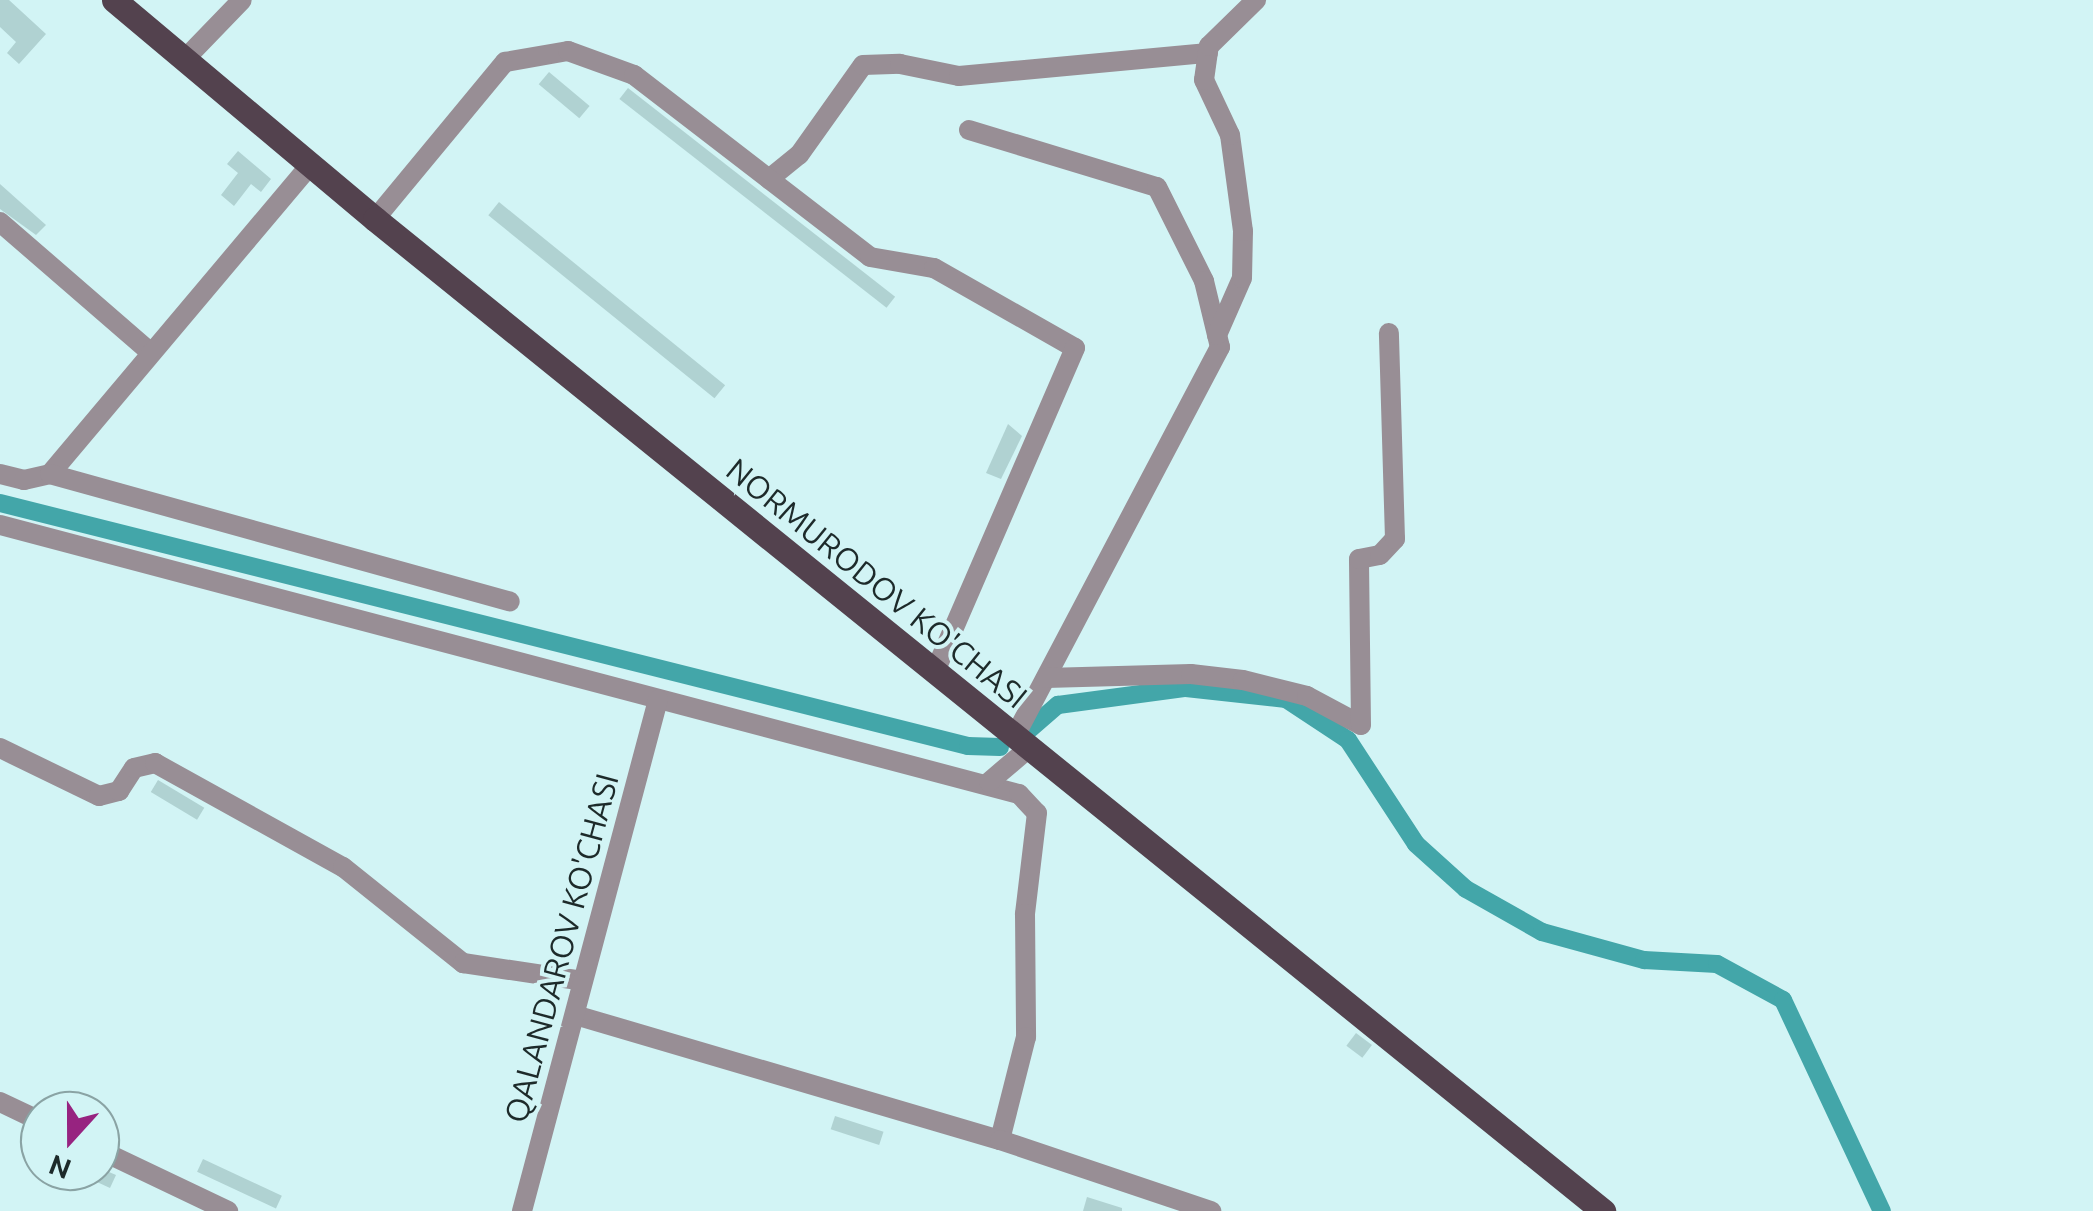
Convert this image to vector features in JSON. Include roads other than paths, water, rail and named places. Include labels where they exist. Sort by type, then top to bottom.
[{"type":"main road","name":"NORMURODOV KO'CHASI","points":[[114,0],[375,219],[1603,1211]]},
{"type":"street","points":[[184,60],[242,0]]},
{"type":"street","points":[[1217,335],[1242,278],[1243,231],[1230,135],[1204,80],[1208,52],[1256,0]]},
{"type":"street","points":[[375,219],[504,62],[568,51],[634,75],[870,256],[934,268],[1074,348],[936,672]]},
{"type":"street","points":[[769,179],[798,155],[864,65],[900,64],[959,76],[1208,52]]},
{"type":"street","points":[[970,130],[1157,187],[1204,280],[1220,347],[1046,678],[1022,742],[989,782]]},
{"type":"street","points":[[50,474],[310,165]]},
{"type":"street","points":[[0,222],[151,353]]},
{"type":"street","points":[[1046,678],[1192,674],[1243,680],[1307,696],[1361,725],[1360,559],[1380,555],[1396,539],[1390,333]]},
{"type":"street","points":[[0,474],[24,480],[50,474],[510,602]]},
{"type":"street","points":[[0,525],[658,700],[989,782],[1019,794],[1037,813],[1025,914],[1026,1037],[1000,1140]]},
{"type":"street","name":"QALANDAROV KO'CHASI","points":[[522,1211],[658,700]]},
{"type":"street","points":[[0,748],[100,796],[119,791],[134,768],[155,763],[343,866],[463,963],[583,981]]},
{"type":"street","points":[[575,1015],[1000,1140],[1211,1211]]},
{"type":"street","points":[[120,1160],[228,1211]]},
{"type":"waterway","points":[[0,503],[968,746],[1000,747]]},
{"type":"waterway","points":[[1030,729],[1058,705],[1186,688],[1286,699],[1348,740],[1416,844],[1466,889],[1542,932],[1644,960],[1717,964],[1783,1000],[1882,1211]]}]
